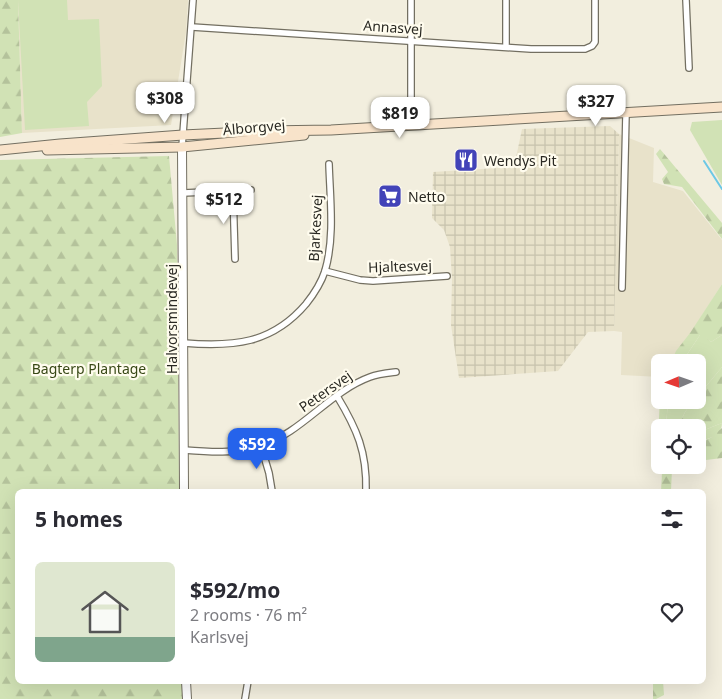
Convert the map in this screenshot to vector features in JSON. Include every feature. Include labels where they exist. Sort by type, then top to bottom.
[{"type":"main road","name":"Ålborgvej","points":[[0,151],[60,144],[183,135],[331,130],[722,107]]},
{"type":"main road","name":"Ålborgvej","points":[[0,151],[182,147],[290,137],[331,130]]},
{"type":"street","points":[[182,147],[193,0]]},
{"type":"street","points":[[411,0],[411,104],[427,125]]},
{"type":"street","points":[[506,0],[506,48]]},
{"type":"street","name":"Annasvej","points":[[192,27],[410,40],[506,48],[586,49],[595,42],[595,0]]},
{"type":"street","points":[[686,0],[689,68]]},
{"type":"street","points":[[622,288],[626,114]]},
{"type":"street","name":"Halvorsmindevej","points":[[182,147],[184,489]]},
{"type":"street","name":"Bjarkesvej","points":[[184,343],[225,345],[245,343],[282,327],[295,317],[318,286],[325,271],[330,247],[329,164]]},
{"type":"street","points":[[182,193],[251,190]]},
{"type":"street","points":[[233,191],[235,259]]},
{"type":"street","name":"Hjaltesvej","points":[[325,271],[360,280],[447,276]]},
{"type":"street","name":"Petersvej","points":[[184,450],[213,452],[246,450],[260,446],[279,438],[337,396],[370,377],[396,372]]},
{"type":"street","points":[[337,396],[359,438],[366,473],[366,489]]},
{"type":"street","points":[[260,446],[272,489]]},
{"type":"street","points":[[186,684],[187,699]]},
{"type":"street","points":[[245,699],[248,684]]},
{"type":"shaded area","points":[[18,0],[188,0],[186,32],[171,125],[22,133]]},
{"type":"shaded area","points":[[610,126],[619,134],[614,331],[588,332],[558,371],[459,378],[451,325],[452,278],[450,247],[444,230],[432,218],[433,172],[514,167],[522,129]]},
{"type":"shaded area","points":[[619,134],[654,148],[653,182],[683,191],[722,240],[722,284],[677,354],[651,354],[651,377],[621,375],[622,332],[614,331]]},
{"type":"green space","points":[[0,0],[18,0],[22,133],[0,137]]},
{"type":"green space","points":[[18,0],[67,0],[68,20],[99,19],[102,86],[87,102],[89,126],[25,130]]},
{"type":"green space","points":[[722,120],[722,185],[690,130],[692,122]]},
{"type":"green space","points":[[660,149],[722,223],[722,239],[682,187],[664,184],[662,179],[668,172],[656,154]]},
{"type":"green space","name":"Bagterp Plantage","points":[[169,156],[177,245],[179,489],[15,489],[15,684],[182,684],[182,699],[0,699],[0,160]]},
{"type":"green space","points":[[722,284],[722,335],[711,342],[700,335],[687,354],[675,354]]},
{"type":"green space","points":[[700,335],[704,335],[711,342],[722,335],[722,367],[706,386],[706,354],[687,354]]},
{"type":"green space","points":[[722,367],[722,423],[706,429],[706,419],[682,419],[687,409],[706,409],[706,386]]},
{"type":"green space","points":[[659,409],[667,409],[667,419],[659,419]]},
{"type":"green space","points":[[667,409],[687,409],[682,419],[667,419]]},
{"type":"green space","points":[[722,423],[717,434],[706,439],[706,429]]},
{"type":"green space","points":[[722,428],[722,458],[706,460],[706,440]]},
{"type":"green space","points":[[662,474],[672,474],[671,489],[661,489]]},
{"type":"green space","points":[[653,684],[663,684],[664,695],[653,699]]},
{"type":"waterway","points":[[704,161],[722,189]]},
{"type":"place","name":"Wendys Pit","points":[[466,160]]},
{"type":"place","name":"Netto","points":[[390,196]]}]
